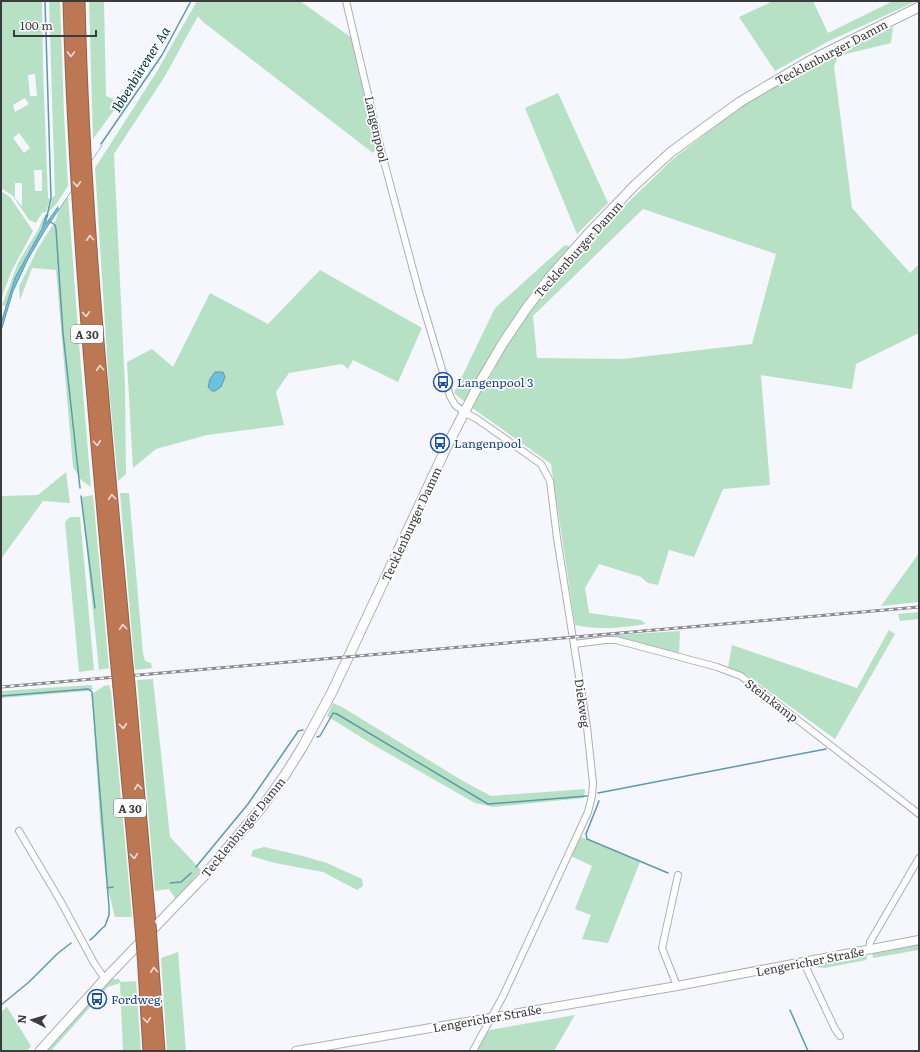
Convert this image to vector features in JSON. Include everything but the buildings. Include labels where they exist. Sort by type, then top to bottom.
[{"type":"highway","name":"A 30","points":[[69,1],[71,85],[79,231],[88,347],[122,666],[148,953],[159,1051]]},
{"type":"highway","name":"A 30","points":[[79,1],[85,160],[122,666]]},
{"type":"highway","name":"A 30","points":[[148,953],[149,1051]]},
{"type":"main road","name":"Tecklenburger Damm","points":[[40,1051],[105,979],[198,882],[227,849],[262,807],[299,752],[332,692],[464,412],[503,343],[550,277],[634,186],[671,152],[740,102],[811,60],[919,7]]},
{"type":"street","name":"Langenpool","points":[[346,1],[382,154],[419,292],[450,396],[455,406],[464,412]]},
{"type":"street","name":"Diekweg","points":[[464,412],[477,419],[541,464],[550,481],[556,538],[587,727],[593,783],[592,796],[588,812],[581,828],[503,996],[473,1051]]},
{"type":"street","name":"Steinkamp","points":[[574,644],[616,640],[717,667],[741,676],[919,814]]},
{"type":"street","points":[[19,832],[61,902],[94,963],[105,979]]},
{"type":"street","points":[[869,950],[870,942],[919,858]]},
{"type":"street","points":[[677,986],[662,948],[678,875]]},
{"type":"street","name":"Lengericher Straße","points":[[296,1051],[677,986],[919,940]]},
{"type":"street","points":[[804,963],[834,1029],[840,1036]]},
{"type":"green space","points":[[1,1],[42,1],[48,198],[50,199],[46,212],[42,213],[36,223],[29,220],[13,196],[1,188]],"holes":[[[35,74],[37,96],[30,96],[28,75]],[[25,98],[29,104],[15,112],[13,105]],[[19,133],[30,148],[24,153],[13,138]],[[34,170],[42,170],[42,191],[35,191]],[[15,183],[22,183],[22,206],[15,198]]]},
{"type":"green space","points":[[49,1],[60,1],[68,186],[49,212],[52,198],[55,195]]},
{"type":"green space","points":[[89,1],[104,1],[106,96],[120,102],[93,139]]},
{"type":"green space","points":[[197,1],[300,1],[352,38],[377,148],[373,153],[203,22],[198,16],[165,76],[114,154],[125,386],[126,474],[118,481],[109,387],[95,168],[156,73]]},
{"type":"green space","points":[[773,1],[813,1],[828,33],[893,1],[917,1],[831,40],[775,71],[739,17]]},
{"type":"green space","points":[[893,27],[891,43],[838,56],[834,66],[852,208],[910,273],[919,264],[919,333],[856,364],[852,389],[761,375],[770,485],[723,489],[694,557],[669,550],[658,585],[648,583],[641,577],[599,564],[585,588],[589,613],[641,620],[646,624],[610,628],[592,628],[575,625],[551,464],[471,407],[494,370],[502,351],[544,290],[580,249],[673,159],[743,105],[837,52]],"holes":[[[643,209],[776,254],[752,344],[623,359],[537,358],[533,316]]]},
{"type":"green space","points":[[558,93],[608,203],[577,234],[525,108]]},
{"type":"green space","points":[[1,191],[10,197],[33,231],[11,272],[1,300]]},
{"type":"green space","points":[[68,196],[91,487],[81,480],[73,467],[56,270],[32,268],[20,300],[19,287],[37,250],[56,220],[59,209]]},
{"type":"green space","points":[[46,215],[6,306],[2,305],[18,263]]},
{"type":"green space","points":[[565,245],[570,246],[535,287],[518,312],[499,341],[465,402],[454,393],[495,308]]},
{"type":"green space","points":[[320,270],[422,328],[398,382],[353,360],[348,369],[342,364],[289,373],[276,392],[284,425],[207,435],[156,449],[133,468],[127,362],[152,349],[173,367],[210,293],[268,324]]},
{"type":"green space","points":[[66,472],[70,503],[43,501],[1,559],[1,496],[38,495]]},
{"type":"green space","points":[[120,493],[129,493],[143,653],[145,661],[151,663],[152,668],[135,670]]},
{"type":"green space","points":[[93,495],[109,668],[99,670],[82,503],[82,497]]},
{"type":"green space","points":[[70,517],[80,517],[94,670],[79,672],[65,522]]},
{"type":"green space","points":[[919,553],[919,602],[881,606]]},
{"type":"green space","points":[[919,612],[919,619],[900,621],[898,614]]},
{"type":"green space","points":[[889,630],[895,634],[835,739],[747,675],[728,668],[732,645],[857,688]]},
{"type":"green space","points":[[680,631],[679,655],[618,638],[607,637],[577,641],[577,639],[616,635]]},
{"type":"green space","points":[[153,679],[170,837],[201,870],[176,899],[169,889],[155,891],[137,680]]},
{"type":"green space","points":[[91,685],[93,689],[88,691],[1,698],[1,691]]},
{"type":"green space","points":[[109,685],[111,691],[132,917],[115,917],[106,881],[100,821],[92,694],[104,686]]},
{"type":"green space","points":[[333,703],[342,707],[463,781],[491,796],[585,789],[584,798],[493,807],[475,803],[372,744],[327,716]]},
{"type":"green space","points":[[581,837],[640,862],[608,943],[582,939],[591,915],[575,909],[592,866],[571,856]]},
{"type":"green space","points":[[264,847],[327,863],[362,879],[363,886],[357,890],[323,872],[275,863],[251,856],[253,850]]},
{"type":"green space","points":[[919,942],[919,950],[873,958],[872,953]]},
{"type":"green space","points":[[178,952],[186,1051],[167,1051],[161,958]]},
{"type":"green space","points":[[866,954],[866,960],[825,968],[809,966],[810,964]]},
{"type":"green space","points":[[111,979],[119,979],[121,982],[136,981],[141,1051],[123,1051],[120,983],[108,987],[51,1051],[45,1051],[73,1020],[93,1001]]},
{"type":"green space","points":[[7,1007],[31,1046],[27,1051],[1,1051],[1,1012]]},
{"type":"green space","points":[[575,1015],[554,1051],[475,1051],[490,1030]]},
{"type":"water","points":[[102,145],[45,230],[28,259],[13,291],[1,331],[1,323],[15,278],[42,229],[46,215],[48,214],[45,225]]},
{"type":"water","points":[[215,372],[223,372],[225,377],[221,387],[215,391],[212,391],[208,387],[210,379]]},
{"type":"pier","points":[[100,141],[102,145],[59,209],[57,204]]},
{"type":"waterway","points":[[45,1],[51,198],[47,216]]},
{"type":"waterway","name":"Ibbenbürener Aa","points":[[101,144],[162,55],[191,1]]},
{"type":"waterway","points":[[49,221],[55,225],[56,229],[63,333],[80,488]]},
{"type":"waterway","points":[[81,496],[95,608]]},
{"type":"waterway","points":[[1,696],[88,689],[92,692],[109,915],[105,926],[90,940]]},
{"type":"waterway","points":[[317,737],[320,736],[333,713],[337,714],[488,804],[587,796]]},
{"type":"waterway","points":[[196,867],[248,804],[298,731],[303,730]]},
{"type":"waterway","points":[[598,793],[826,749]]},
{"type":"waterway","points":[[599,801],[586,834],[587,839],[668,873]]},
{"type":"waterway","points":[[170,883],[181,882],[191,873]]},
{"type":"waterway","points":[[107,888],[113,887]]},
{"type":"waterway","points":[[1,1005],[29,982],[57,954],[71,943]]},
{"type":"waterway","points":[[790,1010],[808,1051]]},
{"type":"railway","points":[[1,687],[919,607]]},
{"type":"place","name":"Langenpool 3","points":[[443,382]]},
{"type":"place","name":"Langenpool","points":[[440,443]]},
{"type":"place","name":"Fordweg","points":[[97,999]]}]
